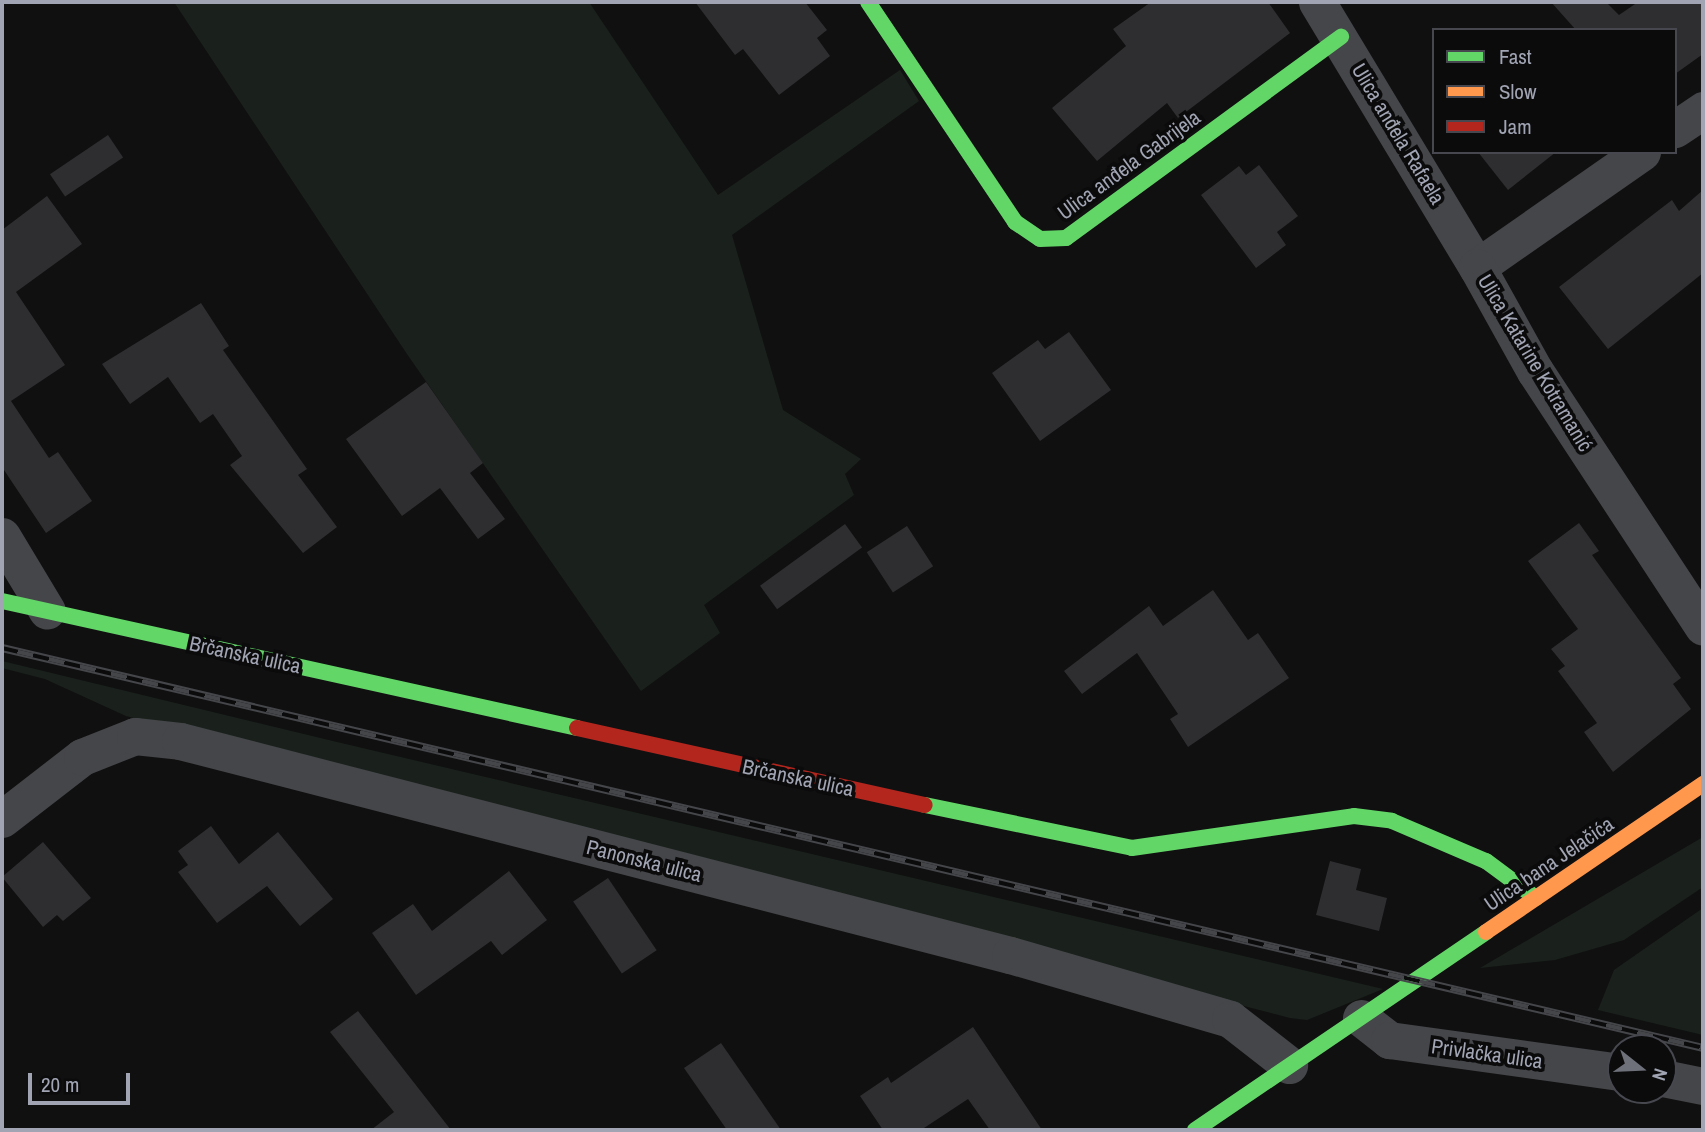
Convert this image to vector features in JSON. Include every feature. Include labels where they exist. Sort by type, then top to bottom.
[{"type":"street","name":"Ulica anđela Gabrijela","points":[[868,2],[1014,222],[1040,239],[1066,238],[1341,37]]},
{"type":"street","name":"Ulica anđela Rafaela","points":[[1317,2],[1341,37],[1477,267]]},
{"type":"street","points":[[1677,128],[1703,110]]},
{"type":"street","name":"Ulica Katarine Kotramanić","points":[[1639,154],[1477,267],[1535,371],[1703,627]]},
{"type":"street","points":[[2,536],[47,611]]},
{"type":"street","name":"Brčanska ulica","points":[[2,601],[1081,840],[1132,848],[1354,816],[1392,821],[1486,861],[1536,898]]},
{"type":"street","name":"Panonska ulica","points":[[2,819],[82,757],[135,736],[180,741],[1010,955],[1230,1018],[1289,1065]]},
{"type":"street","name":"Ulica bana Jelačića","points":[[1195,1130],[1703,784]]},
{"type":"street","name":"Privlačka ulica","points":[[1361,1018],[1389,1040],[1607,1070]]},
{"type":"street","points":[[1677,1081],[1703,1086]]},
{"type":"shaded area","points":[[174,2],[589,2],[718,195],[900,70],[919,101],[732,235],[783,410],[861,459],[845,474],[854,495],[704,605],[720,633],[641,691],[407,354]]},
{"type":"shaded area","points":[[2,661],[1383,989],[1307,1020],[1290,1018],[126,716],[45,679],[2,668]]},
{"type":"shaded area","points":[[1703,837],[1703,887],[1624,940],[1555,960],[1480,968]]},
{"type":"shaded area","points":[[1703,908],[1703,1035],[1598,1010],[1614,970]]},
{"type":"building","points":[[695,2],[805,2],[827,30],[817,38],[830,56],[779,95],[743,49],[735,55]]},
{"type":"building","points":[[1151,2],[1268,2],[1290,33],[1178,118],[1167,103],[1097,161],[1052,108],[1126,46],[1113,29]]},
{"type":"building","points":[[1551,2],[1606,2],[1619,15],[1638,2],[1703,2],[1703,54],[1677,73],[1677,28],[1574,28]]},
{"type":"building","points":[[108,135],[123,157],[65,197],[50,174]]},
{"type":"building","points":[[1480,154],[1553,154],[1508,190]]},
{"type":"building","points":[[1259,165],[1298,216],[1277,232],[1286,245],[1256,268],[1201,195],[1239,166],[1246,175]]},
{"type":"building","points":[[1703,190],[1703,273],[1608,349],[1559,287],[1672,200],[1679,211]]},
{"type":"building","points":[[47,196],[82,244],[16,292],[65,365],[11,401],[49,458],[58,452],[92,501],[46,533],[2,467],[2,230]]},
{"type":"building","points":[[201,303],[229,346],[223,350],[307,469],[298,475],[337,527],[303,553],[230,465],[242,456],[213,414],[200,423],[168,377],[130,404],[102,364]]},
{"type":"building","points":[[1069,332],[1111,390],[1040,441],[992,373],[1038,340],[1045,349]]},
{"type":"building","points":[[426,382],[483,463],[470,473],[505,519],[478,539],[440,488],[402,516],[346,439]]},
{"type":"building","points":[[1579,523],[1599,551],[1592,555],[1681,678],[1673,684],[1691,709],[1613,772],[1584,732],[1597,723],[1558,671],[1565,666],[1551,649],[1578,629],[1528,561]]},
{"type":"building","points":[[845,524],[862,547],[777,609],[760,586]]},
{"type":"building","points":[[907,526],[933,566],[893,592],[867,552]]},
{"type":"building","points":[[1213,590],[1248,640],[1258,633],[1289,678],[1188,747],[1170,719],[1178,714],[1137,653],[1082,694],[1064,671],[1149,606],[1163,626]]},
{"type":"building","points":[[211,826],[239,864],[278,832],[333,899],[300,926],[267,886],[217,923],[178,872],[188,865],[178,851]]},
{"type":"building","points":[[43,842],[91,898],[63,921],[57,915],[43,927],[2,877]]},
{"type":"building","points":[[1330,861],[1361,869],[1356,890],[1387,898],[1379,931],[1316,915]]},
{"type":"building","points":[[509,871],[547,920],[502,955],[491,941],[416,995],[372,933],[413,904],[432,931]]},
{"type":"building","points":[[608,878],[657,950],[622,974],[573,901]]},
{"type":"building","points":[[358,1011],[451,1130],[371,1130],[394,1112],[330,1032]]},
{"type":"building","points":[[973,1027],[1042,1130],[990,1130],[968,1099],[921,1130],[883,1130],[860,1096],[888,1077],[891,1083]]},
{"type":"building","points":[[721,1043],[781,1130],[727,1130],[684,1068]]},
{"type":"railway","points":[[2,648],[1703,1048]]},
{"type":"traffic: fast","points":[[868,2],[1015,222],[1040,239],[1066,238],[1341,37]]},
{"type":"traffic: fast","points":[[2,601],[577,728]]},
{"type":"traffic: fast","points":[[925,805],[1132,848],[1354,816],[1392,821],[1486,861],[1536,898]]},
{"type":"traffic: fast","points":[[1195,1130],[1486,932]]},
{"type":"traffic: slow","points":[[1486,932],[1703,784]]},
{"type":"traffic: jam","points":[[577,728],[925,805]]}]
